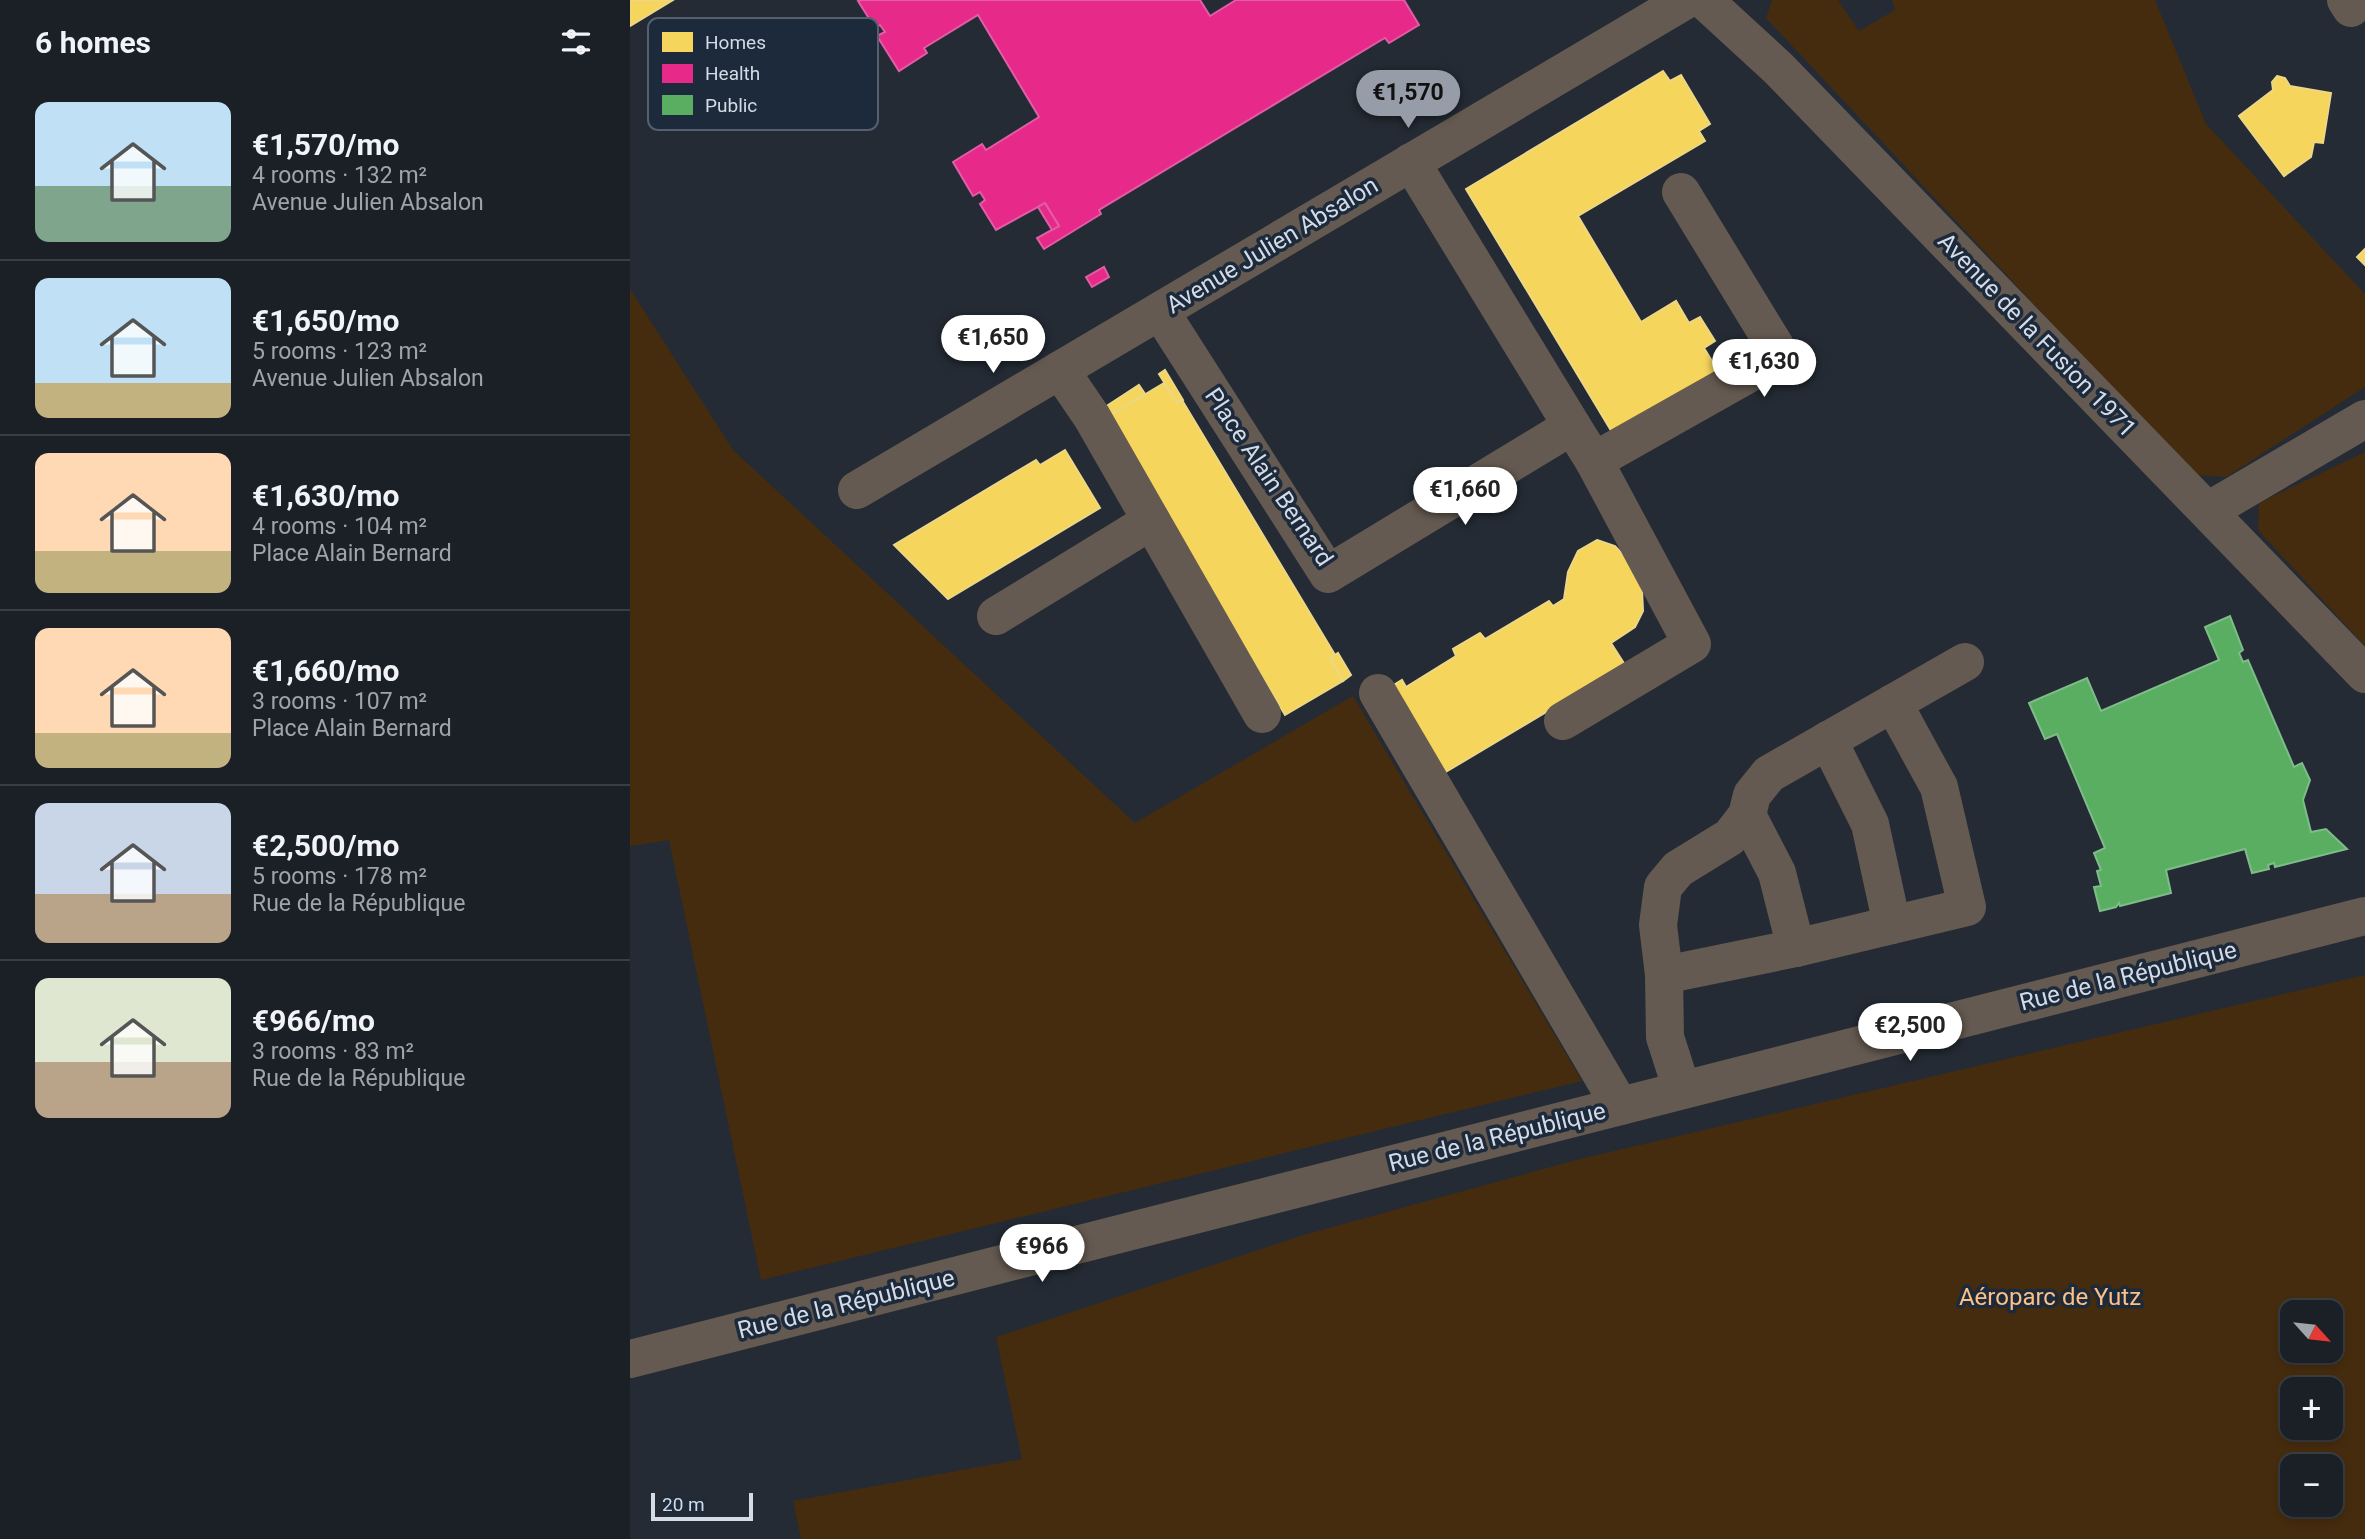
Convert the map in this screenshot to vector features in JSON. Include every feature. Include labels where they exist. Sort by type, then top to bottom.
[{"type":"street","name":"Avenue Julien Absalon","points":[[857,490],[1686,0]]},
{"type":"street","name":"Avenue de la Fusion 1971","points":[[1704,0],[1778,68],[2365,674]]},
{"type":"street","points":[[1411,162],[1594,461],[1692,644],[1563,721]]},
{"type":"street","points":[[1594,461],[1766,364],[1775,346],[1681,192]]},
{"type":"street","name":"Place Alain Bernard","points":[[1160,311],[1328,574],[1573,426]]},
{"type":"street","points":[[1060,370],[1092,417],[1262,714]]},
{"type":"street","points":[[2208,511],[2365,419]]},
{"type":"street","points":[[996,616],[1151,521]]},
{"type":"street","points":[[1682,1090],[1665,1037],[1664,975],[1658,925],[1663,887],[1678,869],[1730,837],[1747,815],[1752,795],[1769,774],[1965,662]]},
{"type":"street","points":[[1378,693],[1620,1106]]},
{"type":"street","points":[[1664,975],[1796,948],[1967,907],[1939,787],[1893,703]]},
{"type":"street","points":[[1828,740],[1870,824],[1892,925]]},
{"type":"street","points":[[1747,815],[1776,873],[1796,948]]},
{"type":"street","name":"Rue de la République","points":[[630,1359],[2365,916]]},
{"type":"green space","points":[[1772,0],[1838,0],[1859,31],[1895,10],[1892,0],[2155,0],[2206,124],[2365,294],[2365,387],[2226,477],[2194,475],[1766,18]]},
{"type":"green space","points":[[630,289],[733,450],[1135,823],[1353,696],[1582,1081],[761,1280],[669,840],[630,846]]},
{"type":"green space","points":[[2365,452],[2365,646],[2258,530],[2259,503]]},
{"type":"green space","name":"Aéroparc de Yutz","points":[[2365,975],[2365,1539],[801,1539],[793,1501],[1022,1459],[996,1337],[1307,1234],[1576,1160]]},
{"type":"building: Homes","points":[[630,0],[673,0],[630,26]]},
{"type":"building: Homes","points":[[1663,71],[1670,81],[1681,75],[1710,124],[1699,131],[1705,141],[1578,216],[1641,322],[1676,301],[1689,323],[1700,317],[1715,341],[1704,348],[1718,371],[1613,434],[1466,189]]},
{"type":"building: Homes","points":[[2277,76],[2285,78],[2290,86],[2331,93],[2323,143],[2314,142],[2311,157],[2284,176],[2239,116],[2273,90],[2272,82]]},
{"type":"building: Homes","points":[[2365,249],[2365,265],[2357,257]]},
{"type":"building: Homes","points":[[1165,370],[1183,400],[1177,403],[1159,374]]},
{"type":"building: Homes","points":[[1164,383],[1177,403],[1182,400],[1335,655],[1330,658],[1343,681],[1285,715],[1107,417]]},
{"type":"building: Homes","points":[[1139,385],[1145,394],[1107,417],[1102,409]]},
{"type":"building: Homes","points":[[1065,450],[1100,508],[948,599],[894,545],[1036,460],[1040,465]]},
{"type":"building: Homes","points":[[1597,540],[1615,546],[1630,562],[1642,589],[1643,611],[1635,627],[1611,643],[1625,665],[1439,776],[1387,689],[1402,680],[1406,687],[1456,656],[1453,649],[1480,633],[1485,639],[1549,601],[1553,606],[1564,599],[1568,572],[1578,551]]},
{"type":"building: Homes","points":[[1338,653],[1351,675],[1343,681],[1330,658]]},
{"type":"building: Health","points":[[1200,0],[1210,16],[1236,0],[1404,0],[1419,25],[1389,43],[1385,38],[1378,42],[1099,210],[1101,214],[1044,249],[1037,238],[1059,226],[1045,203],[996,230],[980,204],[985,200],[980,192],[973,196],[953,162],[982,144],[986,150],[1039,117],[978,15],[924,48],[927,53],[899,71],[878,38],[885,32],[880,25],[878,26],[878,18],[869,18],[858,1]]},
{"type":"building: Health","points":[[1045,203],[1059,226],[1052,230],[1038,207]]},
{"type":"building: Health","points":[[1104,267],[1109,277],[1092,287],[1086,277]]},
{"type":"building: Public","points":[[2230,616],[2243,650],[2239,653],[2243,662],[2248,660],[2294,767],[2302,763],[2310,780],[2303,800],[2311,832],[2326,829],[2347,849],[2275,867],[2274,863],[2268,865],[2269,869],[2252,873],[2245,849],[2166,870],[2171,893],[2120,906],[2119,903],[2116,907],[2100,911],[2094,887],[2101,886],[2097,871],[2101,870],[2094,853],[2105,848],[2057,734],[2045,739],[2029,703],[2087,678],[2101,711],[2219,660],[2205,627]]}]
